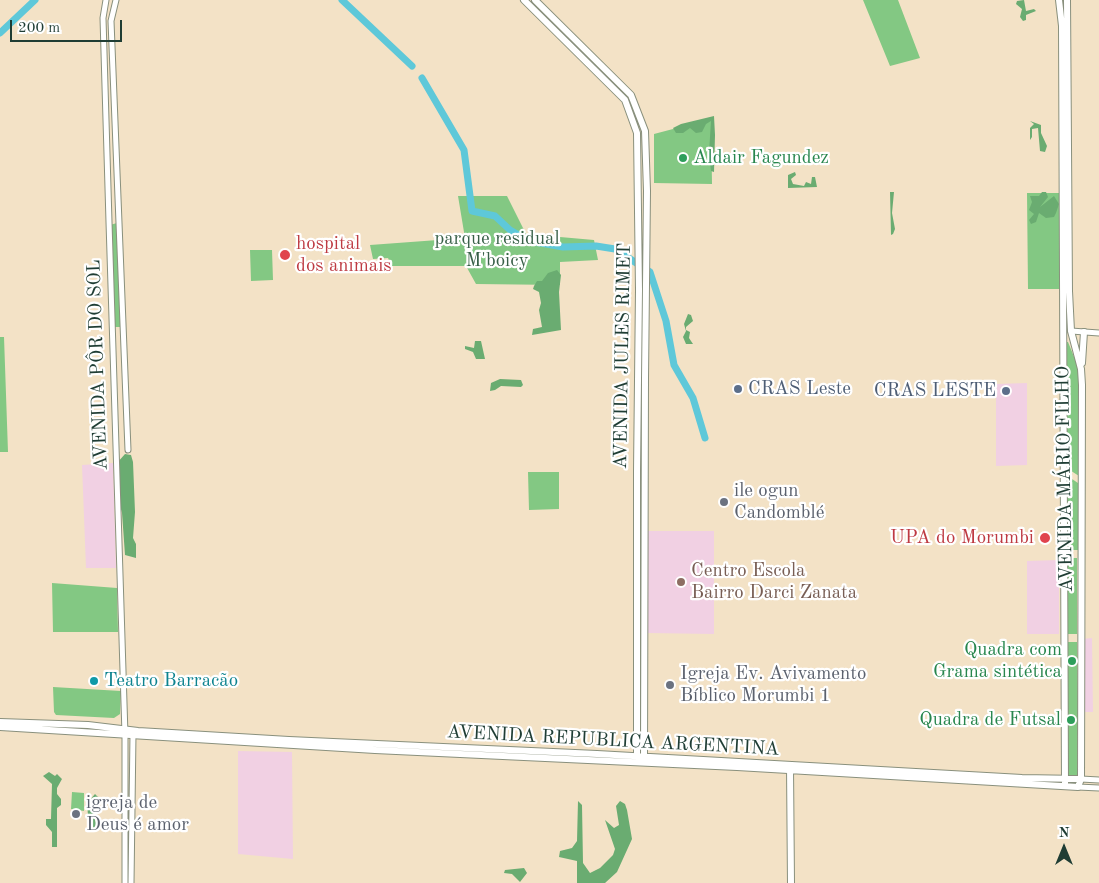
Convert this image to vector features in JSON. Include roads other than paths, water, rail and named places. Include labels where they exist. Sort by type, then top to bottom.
[{"type":"main road","name":"AVENIDA JULES RIMET","points":[[524,0],[624,100],[637,133],[640,290],[637,471],[641,760]]},
{"type":"main road","name":"AVENIDA JULES RIMET","points":[[536,0],[631,95],[644,131],[647,201],[641,760]]},
{"type":"main road","name":"AVENIDA MÁRIO FILHO","points":[[1059,0],[1062,26],[1065,783]]},
{"type":"main road","name":"AVENIDA MÁRIO FILHO","points":[[1066,0],[1071,330],[1081,369],[1081,780]]},
{"type":"main road","points":[[1081,369],[1084,332]]},
{"type":"main road","points":[[0,722],[125,732]]},
{"type":"main road","points":[[0,727],[125,732]]},
{"type":"main road","name":"AVENIDA REPUBLICA ARGENTINA","points":[[125,732],[133,734],[548,758],[790,767],[1065,783],[1078,787]]},
{"type":"main road","name":"AVENIDA REPUBLICA ARGENTINA","points":[[133,734],[559,752],[641,760]]},
{"type":"main road","points":[[548,758],[559,752]]},
{"type":"main road","points":[[790,767],[791,883]]},
{"type":"main road","name":"AVENIDA REPUBLICA ARGENTINA","points":[[1065,783],[1081,780]]},
{"type":"main road","points":[[1078,787],[1081,780]]},
{"type":"street","name":"AVENIDA PÔR DO SOL","points":[[106,0],[104,8],[109,222],[125,732],[125,883]]},
{"type":"street","name":"AVENIDA PÔR DO SOL","points":[[116,0],[112,9],[128,450]]},
{"type":"street","points":[[104,8],[112,9]]},
{"type":"street","points":[[1071,330],[1099,332]]},
{"type":"street","points":[[131,883],[133,734]]},
{"type":"street","name":"AVENIDA REPUBLICA ARGENTINA","points":[[1081,780],[1099,780]]},
{"type":"street","name":"AVENIDA REPUBLICA ARGENTINA","points":[[1078,787],[1099,788]]},
{"type":"waterway","points":[[0,33],[35,0]]},
{"type":"waterway","points":[[342,0],[412,66]]},
{"type":"waterway","points":[[422,78],[464,150],[472,211],[495,216],[510,230],[529,241],[563,247],[596,246],[615,249],[650,272],[666,321],[674,365],[693,398],[705,438]]},
{"type":"place","name":"Aldair Fagundez","points":[[683,158]]},
{"type":"place","name":"hospital dos animais","points":[[285,255]]},
{"type":"place","name":"CRAS Leste","points":[[738,389]]},
{"type":"place","name":"CRAS LESTE","points":[[1006,391]]},
{"type":"place","name":"ile ogun Candomblé","points":[[724,502]]},
{"type":"place","name":"UPA do Morumbi","points":[[1045,538]]},
{"type":"place","name":"Centro Escola Bairro Darci Zanata","points":[[681,582]]},
{"type":"place","name":"Quadra com Grama sintética","points":[[1072,661]]},
{"type":"place","name":"Teatro Barracão","points":[[94,681]]},
{"type":"place","name":"Igreja Ev. Avivamento Bíblico Morumbi 1","points":[[670,685]]},
{"type":"place","name":"Quadra de Futsal","points":[[1071,720]]},
{"type":"place","name":"igreja de Deus é amor","points":[[76,814]]},
{"type":"park label","name":"parque residual M'boicy","points":[[497,250]]}]
